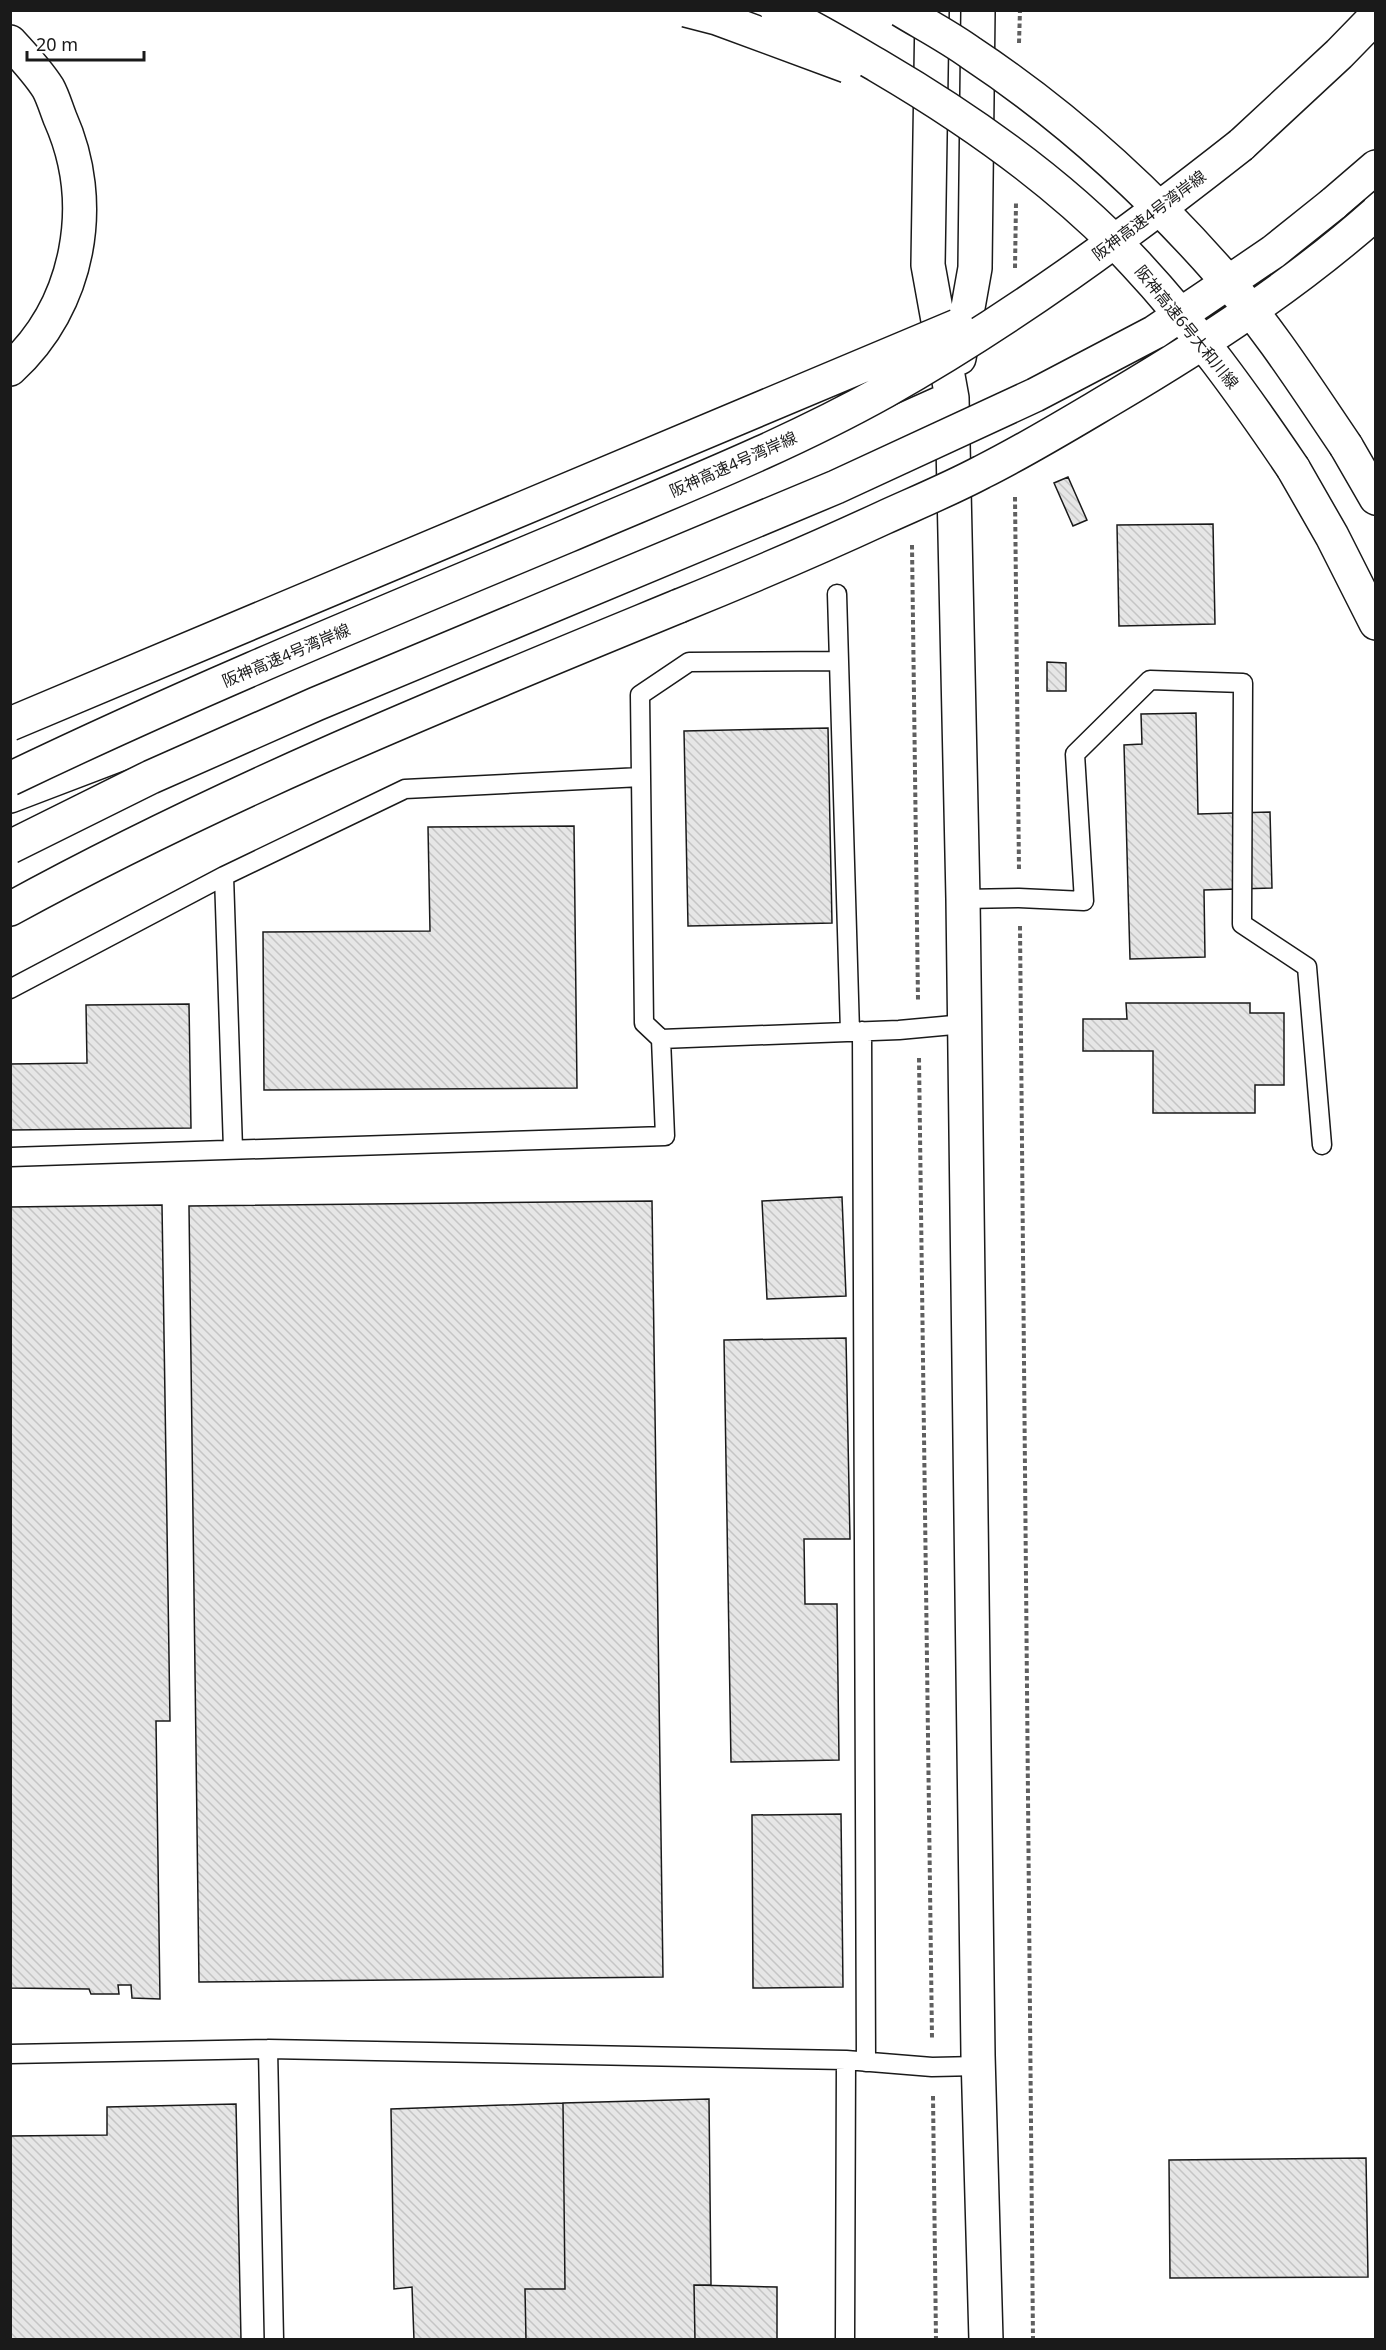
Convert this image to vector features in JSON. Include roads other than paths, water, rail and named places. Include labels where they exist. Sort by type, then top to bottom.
[{"type":"main road","points":[[686,10],[717,18],[925,94]]},
{"type":"main road","points":[[777,10],[803,22],[925,94]]},
{"type":"main road","points":[[901,10],[970,52],[1037,100],[1107,159],[1178,226],[1222,274],[1268,333],[1346,446],[1376,498]]},
{"type":"main road","points":[[932,10],[928,265],[952,398],[963,898],[978,2066],[986,2340]]},
{"type":"main road","points":[[952,398],[975,268],[978,10]]},
{"type":"main road","name":"阪神高速4号湾岸線","points":[[10,779],[90,740],[217,684],[756,456],[884,392],[994,324],[1141,224],[1241,146],[1376,16]]},
{"type":"main road","points":[[10,42],[48,89],[72,144],[81,192],[78,242],[67,285],[47,326],[25,356],[10,369]]},
{"type":"main road","name":"阪神高速6号大和川線","points":[[925,94],[972,123],[1030,169],[1081,211],[1134,262],[1222,368],[1293,468],[1332,536],[1376,623]]},
{"type":"main road","points":[[10,847],[151,777],[316,704],[836,487],[1035,395],[1155,332],[1273,252],[1376,167]]},
{"type":"main road","points":[[10,909],[146,837],[257,785],[409,718],[781,564],[981,473],[1179,359],[1308,270],[1376,213]]},
{"type":"main road","points":[[10,724],[933,338],[1081,265]]},
{"type":"main road","points":[[10,796],[171,734],[807,463],[952,398]]},
{"type":"lane","points":[[837,594],[837,661],[856,1032],[866,2062]]},
{"type":"lane","points":[[10,1157],[665,1136],[662,1040],[644,1023],[639,695],[689,662],[837,661]]},
{"type":"lane","points":[[963,898],[1019,897],[1084,901],[1075,754],[1150,680],[1243,683],[1242,924],[1307,967],[1322,1144]]},
{"type":"lane","points":[[10,989],[224,876],[405,789],[641,777]]},
{"type":"lane","points":[[224,876],[233,1149]]},
{"type":"lane","points":[[662,1040],[918,1029],[964,1024]]},
{"type":"lane","points":[[10,2054],[268,2049],[846,2060],[932,2067],[978,2066]]},
{"type":"lane","points":[[268,2049],[274,2340]]},
{"type":"lane","points":[[844,2340],[846,2060]]}]
